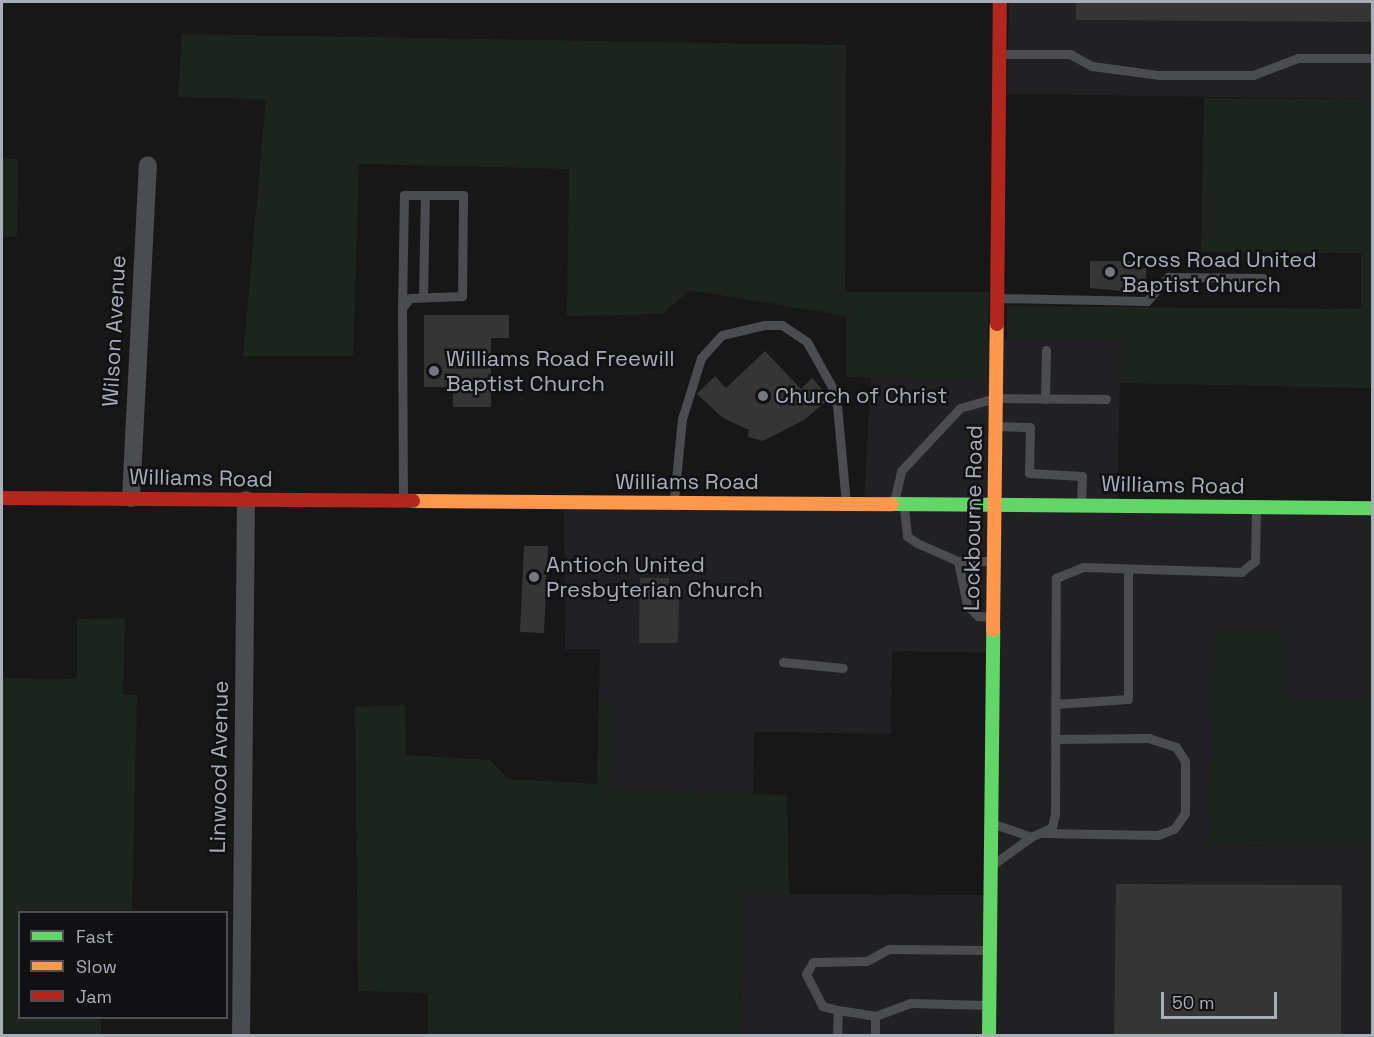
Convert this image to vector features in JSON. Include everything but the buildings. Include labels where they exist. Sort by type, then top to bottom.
[{"type":"main road","name":"Lockbourne Road","points":[[989,1035],[1000,2]]},
{"type":"main road","name":"Williams Road","points":[[2,498],[1372,508]]},
{"type":"street","name":"Wilson Avenue","points":[[131,498],[148,165]]},
{"type":"street","name":"Linwood Avenue","points":[[241,1035],[246,500]]},
{"type":"lane","points":[[1000,54],[1070,54],[1092,66],[1170,75],[1253,75],[1298,58],[1372,58]]},
{"type":"lane","points":[[402,308],[410,298],[462,296],[463,195],[404,195],[402,308],[403,501]]},
{"type":"lane","points":[[423,297],[425,195]]},
{"type":"lane","points":[[997,298],[1147,301],[1168,277],[1263,279]]},
{"type":"lane","points":[[673,503],[682,419],[701,357],[722,336],[764,325],[782,326],[807,342],[836,394],[846,504]]},
{"type":"lane","points":[[1046,350],[1046,399]]},
{"type":"lane","points":[[994,561],[958,561],[907,536],[899,504],[901,471],[960,408],[995,398],[1106,399]]},
{"type":"lane","points":[[995,425],[1030,427],[1029,473],[1082,476],[1081,506]]},
{"type":"lane","points":[[1044,833],[1055,814],[1056,578],[1073,568],[1249,569],[1255,561],[1256,507]]},
{"type":"lane","points":[[958,561],[967,605],[978,616],[993,617]]},
{"type":"lane","points":[[1055,704],[1128,699],[1128,569]]},
{"type":"lane","points":[[783,662],[843,668]]},
{"type":"lane","points":[[990,866],[1031,837],[1044,833],[1158,835],[1174,829],[1185,813],[1185,761],[1176,747],[1149,738],[1055,739]]},
{"type":"lane","points":[[991,823],[1031,837]]},
{"type":"lane","points":[[989,1005],[911,1002],[875,1016],[838,1010],[822,1006],[806,974],[813,962],[866,962],[889,950],[990,950]]},
{"type":"lane","points":[[837,1035],[838,1010]]},
{"type":"lane","points":[[875,1016],[875,1035]]},
{"type":"shaded area","points":[[1009,2],[1372,2],[1372,99],[1007,94]]},
{"type":"shaded area","points":[[182,34],[846,45],[845,292],[989,292],[986,380],[846,377],[846,316],[690,290],[662,314],[567,316],[569,169],[359,164],[353,356],[243,356],[266,99],[178,97]]},
{"type":"shaded area","points":[[1204,98],[1372,99],[1372,388],[1119,383],[1121,341],[1007,340],[1007,306],[1361,309],[1361,253],[1201,252]]},
{"type":"shaded area","points":[[2,159],[18,159],[17,237],[2,237]]},
{"type":"shaded area","points":[[987,339],[1121,341],[1117,509],[1372,513],[1372,700],[1283,700],[1210,845],[1372,847],[1372,1035],[740,1035],[742,894],[991,895],[991,653],[892,651],[891,734],[754,732],[753,794],[610,790],[612,701],[599,702],[600,649],[565,649],[564,498],[864,500],[871,377],[985,380]]},
{"type":"shaded area","points":[[125,618],[123,695],[137,695],[132,911],[18,911],[18,1019],[101,1019],[101,1035],[2,1035],[2,678],[77,679],[77,619]]},
{"type":"shaded area","points":[[1283,630],[1283,700],[1372,700],[1372,847],[1209,845],[1215,631]]},
{"type":"shaded area","points":[[612,701],[610,790],[787,795],[789,894],[742,894],[740,1035],[428,1035],[428,993],[358,991],[355,707],[405,705],[406,755],[490,760],[508,779],[597,784],[599,702]]},
{"type":"traffic: fast","points":[[892,504],[1372,508]]},
{"type":"traffic: fast","points":[[989,1036],[993,630]]},
{"type":"traffic: slow","points":[[993,630],[997,324]]},
{"type":"traffic: slow","points":[[413,501],[892,504]]},
{"type":"traffic: jam","points":[[997,324],[1000,2]]},
{"type":"traffic: jam","points":[[2,498],[413,501]]},
{"type":"place","name":"Cross Road United Baptist Church","points":[[1110,272]]},
{"type":"place","name":"Williams Road Freewill Baptist Church","points":[[434,371]]},
{"type":"place","name":"Church of Christ","points":[[763,396]]},
{"type":"place","name":"Antioch United Presbyterian Church","points":[[534,577]]}]
